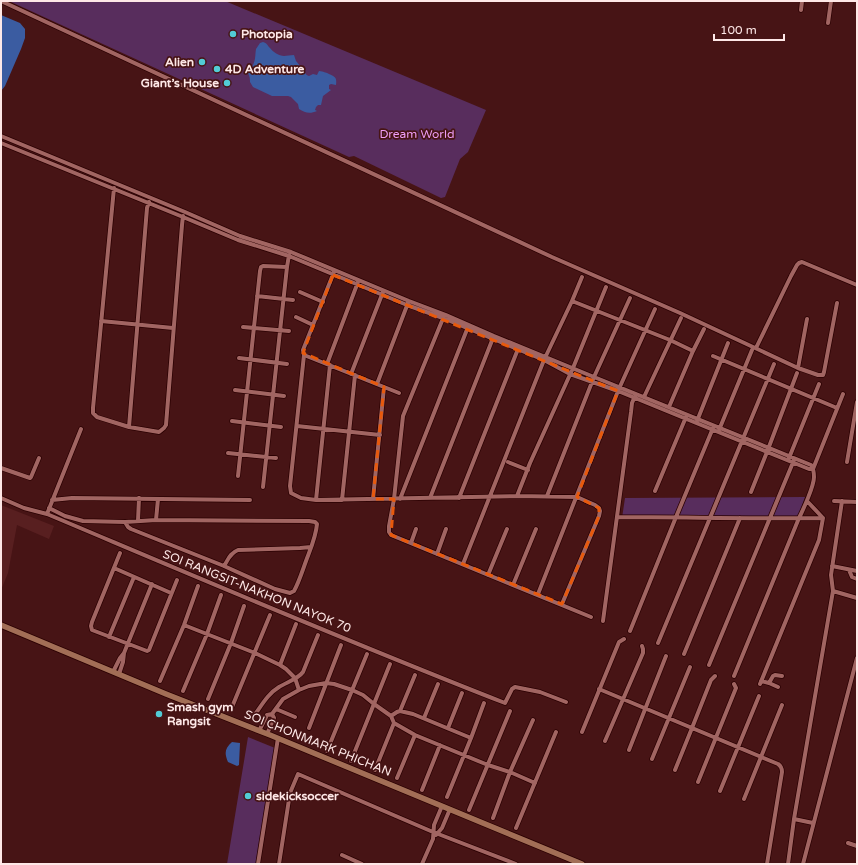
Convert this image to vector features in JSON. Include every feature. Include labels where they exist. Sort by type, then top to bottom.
[{"type":"street","points":[[1,1],[538,250],[680,313],[754,349],[818,375],[823,375],[824,372],[837,303]]},
{"type":"street","points":[[801,10],[802,1]]},
{"type":"street","points":[[828,23],[831,1]]},
{"type":"street","points":[[1,136],[240,236],[291,252],[408,303],[446,314],[468,327],[493,338],[544,359],[573,368],[593,379],[794,460],[809,469],[813,469]]},
{"type":"street","points":[[1,143],[238,240],[334,272]]},
{"type":"street","points":[[83,176],[85,171]]},
{"type":"street","points":[[115,183],[93,413],[97,417],[129,427],[159,432],[166,425],[182,225],[185,212]]},
{"type":"street","points":[[129,427],[146,216],[150,198]]},
{"type":"street","points":[[263,487],[283,298],[287,267],[291,252]]},
{"type":"street","points":[[719,430],[744,369],[799,262],[857,285]]},
{"type":"street","points":[[238,476],[260,271],[263,266],[287,267]]},
{"type":"street","points":[[334,272],[303,350],[304,355],[290,489],[291,493],[301,498],[316,500],[517,496],[577,497],[595,505],[600,511],[562,604]]},
{"type":"street","points":[[463,564],[544,359],[582,277]]},
{"type":"street","points":[[316,500],[329,365],[358,282]]},
{"type":"street","points":[[517,496],[573,368],[606,287]]},
{"type":"street","points":[[300,292],[323,302]]},
{"type":"street","points":[[342,500],[353,375],[383,292]]},
{"type":"street","points":[[257,296],[293,300]]},
{"type":"street","points":[[546,496],[593,379],[630,298]]},
{"type":"street","points":[[572,301],[670,340],[693,351]]},
{"type":"street","points":[[377,384],[408,303]]},
{"type":"street","points":[[538,594],[619,389],[655,309]]},
{"type":"street","points":[[446,314],[403,416],[389,532],[391,536],[591,616]]},
{"type":"street","points":[[296,317],[313,325]]},
{"type":"street","points":[[644,397],[680,318]]},
{"type":"street","points":[[798,368],[807,319]]},
{"type":"street","points":[[101,321],[174,328]]},
{"type":"street","points":[[243,327],[290,331]]},
{"type":"street","points":[[400,499],[468,327]]},
{"type":"street","points":[[669,407],[704,329]]},
{"type":"street","points":[[430,498],[493,338]]},
{"type":"street","points":[[697,421],[728,343]]},
{"type":"street","points":[[459,498],[518,348]]},
{"type":"street","points":[[304,355],[399,393]]},
{"type":"street","points":[[713,356],[837,408]]},
{"type":"street","points":[[239,358],[287,364]]},
{"type":"street","points":[[544,359],[570,374],[593,379]]},
{"type":"street","points":[[658,643],[774,364]]},
{"type":"street","points":[[751,492],[796,373]]},
{"type":"street","points":[[789,458],[819,384]]},
{"type":"street","points":[[373,499],[384,387]]},
{"type":"street","points":[[236,390],[284,396]]},
{"type":"street","points":[[734,676],[806,501],[814,479],[813,469],[843,394]]},
{"type":"street","points":[[635,396],[644,397],[669,407],[686,417]]},
{"type":"street","points":[[603,621],[632,403],[635,396]]},
{"type":"street","points":[[847,462],[855,432],[857,402]]},
{"type":"street","points":[[656,491],[686,417]]},
{"type":"street","points":[[232,421],[281,427]]},
{"type":"street","points":[[297,426],[380,435]]},
{"type":"street","points":[[630,631],[713,428]]},
{"type":"street","points":[[47,514],[81,429]]},
{"type":"street","points":[[228,453],[276,458]]},
{"type":"street","points":[[1,468],[30,478],[39,458]]},
{"type":"street","points":[[710,665],[794,460]]},
{"type":"street","points":[[508,462],[528,470]]},
{"type":"street","name":"SOI RANGSIT-NAKHON NAYOK 70","points":[[1,498],[24,508],[47,514],[436,676],[505,703],[512,688],[515,687],[540,692],[566,702]]},
{"type":"street","points":[[52,500],[72,498],[250,500]]},
{"type":"street","points":[[138,521],[139,498]]},
{"type":"street","points":[[156,520],[158,499]]},
{"type":"street","points":[[806,501],[823,518]]},
{"type":"street","points":[[834,501],[857,502]]},
{"type":"street","points":[[788,864],[794,819],[833,591],[831,575],[842,501]]},
{"type":"street","points":[[49,508],[64,516],[83,521],[312,521],[317,524],[317,529],[312,547],[297,585],[294,592],[290,593],[275,589],[224,566],[131,529],[125,522]]},
{"type":"street","points":[[617,517],[823,518]]},
{"type":"street","points":[[684,654],[740,518]]},
{"type":"street","points":[[778,687],[769,683],[760,683],[819,540],[823,518]]},
{"type":"street","points":[[411,543],[416,529]]},
{"type":"street","points":[[437,554],[446,529]]},
{"type":"street","points":[[488,575],[507,529]]},
{"type":"street","points":[[514,585],[536,529]]},
{"type":"street","points":[[224,566],[230,555],[238,550],[312,547]]},
{"type":"street","points":[[120,553],[91,626],[92,630],[147,652],[177,580]]},
{"type":"street","points":[[832,566],[857,571]]},
{"type":"street","points":[[114,568],[171,593]]},
{"type":"street","points":[[849,570],[852,577],[857,579]]},
{"type":"street","points":[[109,637],[134,577]]},
{"type":"street","points":[[116,673],[120,658],[124,653],[152,584]]},
{"type":"street","points":[[160,681],[184,625],[198,586]]},
{"type":"street","points":[[833,591],[857,598]]},
{"type":"street","points":[[183,691],[207,634],[221,595]]},
{"type":"street","points":[[208,699],[244,606]]},
{"type":"street","points":[[232,707],[270,615]]},
{"type":"street","points":[[280,665],[296,624]]},
{"type":"street","name":"SOI CHONMARK PHICHAN","points":[[1,625],[582,864]]},
{"type":"street","points":[[184,625],[255,653],[280,665],[295,678],[299,690]]},
{"type":"street","points":[[256,713],[266,698],[277,688],[299,676],[303,672],[318,635]]},
{"type":"street","points":[[582,732],[619,642],[624,639]]},
{"type":"street","points":[[309,728],[341,645]]},
{"type":"street","points":[[605,741],[642,653],[642,646]]},
{"type":"street","points":[[327,751],[367,654]]},
{"type":"street","points":[[629,750],[666,656]]},
{"type":"street","points":[[803,864],[857,658]]},
{"type":"street","points":[[350,761],[390,664]]},
{"type":"street","points":[[652,759],[690,667]]},
{"type":"street","points":[[400,711],[415,674]]},
{"type":"street","points":[[675,770],[711,680],[715,676]]},
{"type":"street","points":[[769,683],[773,676],[782,676]]},
{"type":"street","points":[[259,731],[267,715],[272,714],[283,699],[309,686],[326,683],[334,684],[363,695],[391,716],[394,723],[415,735],[488,765],[510,772],[534,783]]},
{"type":"street","points":[[424,718],[438,684]]},
{"type":"street","points":[[698,782],[736,688],[734,684]]},
{"type":"street","points":[[599,689],[778,764],[782,768],[767,864]]},
{"type":"street","points":[[448,728],[462,693]]},
{"type":"street","points":[[720,791],[759,696]]},
{"type":"street","points":[[447,797],[484,703]]},
{"type":"street","points":[[744,799],[782,705]]},
{"type":"street","points":[[276,709],[296,717]]},
{"type":"street","points":[[391,716],[400,711],[413,714],[471,738]]},
{"type":"street","points":[[469,810],[510,712]]},
{"type":"street","points":[[267,734],[274,718],[272,714]]},
{"type":"street","points":[[493,818],[510,772],[533,720]]},
{"type":"street","points":[[375,770],[394,723]]},
{"type":"street","points":[[516,828],[556,732]]},
{"type":"street","points":[[397,778],[415,735]]},
{"type":"street","points":[[258,864],[278,738]]},
{"type":"street","points":[[422,790],[440,745]]},
{"type":"street","points":[[279,864],[290,792],[298,774],[435,832],[516,864]]},
{"type":"street","points":[[422,864],[435,832],[434,825],[442,806]]},
{"type":"street","points":[[435,832],[442,828],[450,809]]},
{"type":"street","points":[[794,819],[814,823]]},
{"type":"street","points":[[848,843],[857,846]]},
{"type":"street","points":[[342,855],[362,864]]},
{"type":"highlighted area","points":[[333,275],[618,391],[577,497],[599,508],[599,516],[562,604],[391,535],[394,499],[373,499],[384,387],[303,353]]},
{"type":"shaded area","points":[[1,505],[54,526],[49,539],[17,525],[8,573],[1,590]]},
{"type":"green space","name":"Dream World","points":[[9,1],[225,1],[486,110],[468,152],[460,159],[445,197],[441,198],[354,156],[349,157]]},
{"type":"green space","points":[[805,497],[797,520],[622,518],[625,498]]},
{"type":"green space","points":[[248,737],[275,748],[256,864],[227,864]]},
{"type":"water","points":[[1,15],[20,23],[25,29],[25,38],[5,86],[1,91]]},
{"type":"water","points":[[263,42],[278,55],[294,55],[301,69],[309,76],[313,74],[317,75],[319,71],[335,78],[336,85],[329,85],[329,89],[331,90],[323,96],[321,105],[316,107],[315,110],[317,111],[308,113],[299,109],[298,104],[291,97],[272,96],[253,87],[250,82],[248,72],[254,63],[256,49],[260,43]]},
{"type":"water","points":[[232,742],[240,743],[239,765],[237,766],[228,762],[226,756],[228,746]]},
{"type":"place","name":"Photopia","points":[[233,34]]},
{"type":"place","name":"Alien","points":[[202,62]]},
{"type":"place","name":"4D Adventure","points":[[217,69]]},
{"type":"place","name":"Giant’s House","points":[[227,83]]},
{"type":"place","name":"Smash gym Rangsit","points":[[159,714]]},
{"type":"place","name":"sidekicksoccer","points":[[248,796]]}]
